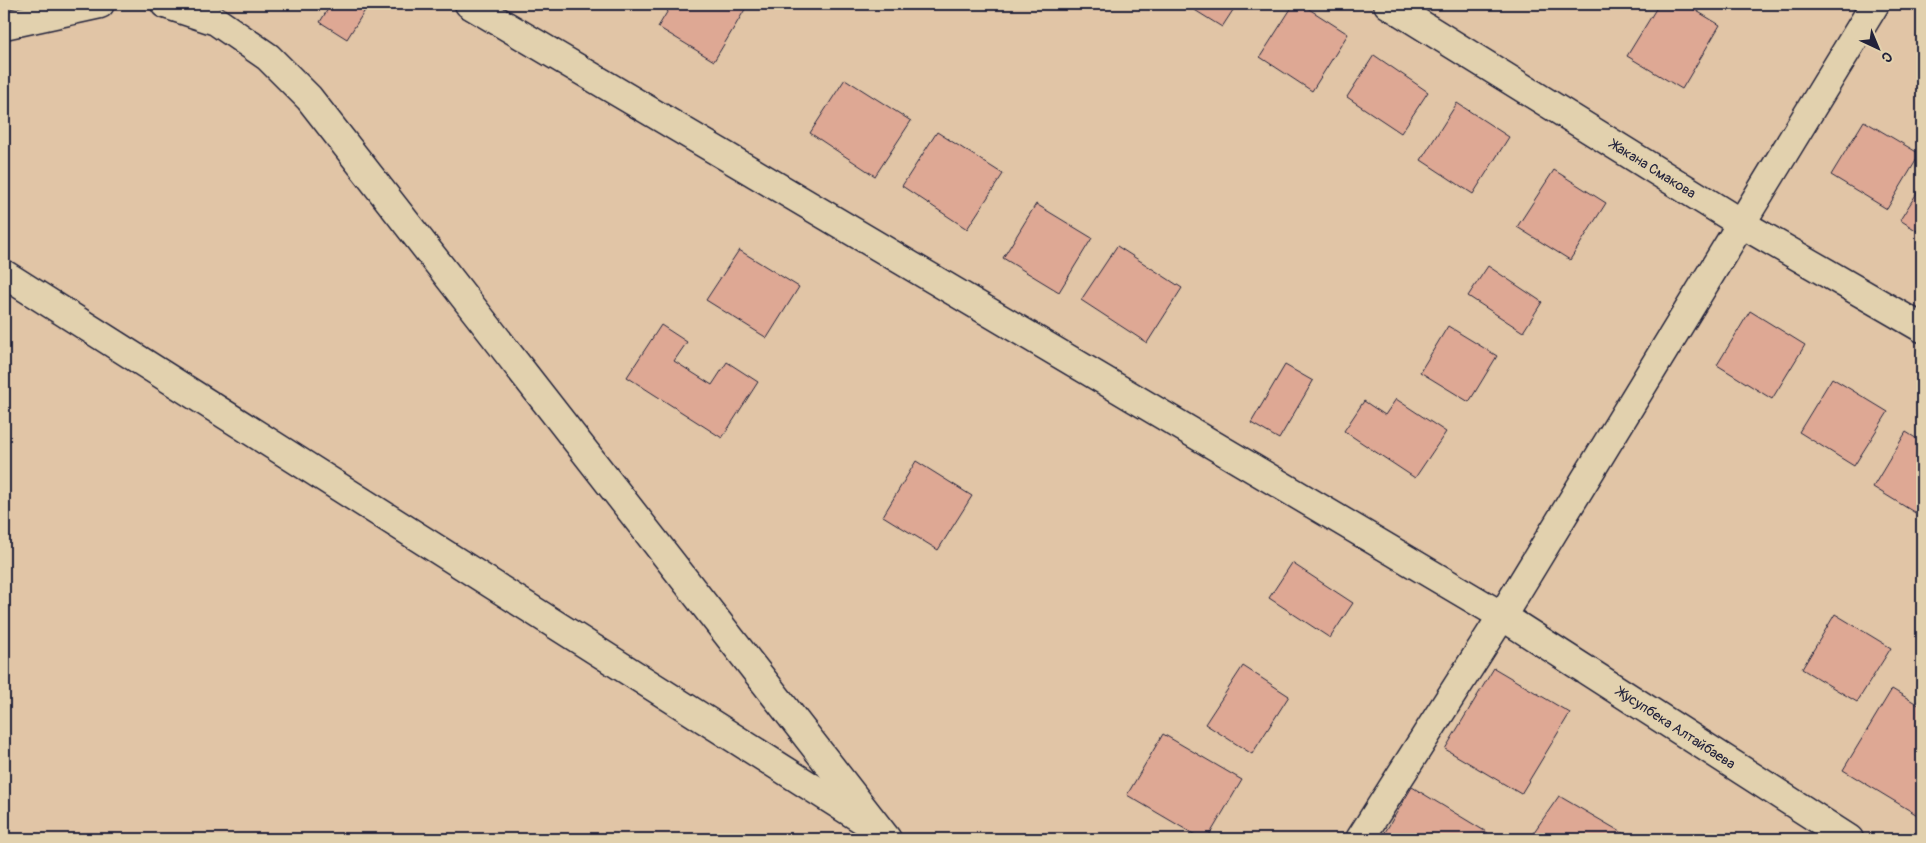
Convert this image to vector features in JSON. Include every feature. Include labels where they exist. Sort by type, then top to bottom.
[{"type":"street","points":[[4,24],[100,4]]},
{"type":"street","points":[[165,4],[216,21],[268,57],[309,98],[886,836]]},
{"type":"street","name":"Жусупбека Алтайбаева","points":[[469,4],[1502,616],[1849,839]]},
{"type":"street","name":"Жакана Смакова","points":[[1388,4],[1742,224],[1922,328]]},
{"type":"street","points":[[1360,839],[1502,616],[1875,4]]},
{"type":"street","points":[[4,274],[886,836]]},
{"type":"building","points":[[331,4],[369,4],[347,39],[320,22]]},
{"type":"building","points":[[672,4],[743,4],[747,6],[714,61],[658,27]]},
{"type":"building","points":[[1185,4],[1237,4],[1222,27]]},
{"type":"building","points":[[1294,4],[1301,4],[1348,34],[1312,91],[1260,57]]},
{"type":"building","points":[[1659,4],[1685,4],[1720,25],[1682,89],[1627,56]]},
{"type":"building","points":[[1374,55],[1428,92],[1401,133],[1347,97]]},
{"type":"building","points":[[845,79],[911,121],[875,176],[810,133]]},
{"type":"building","points":[[1457,103],[1509,137],[1473,194],[1421,160]]},
{"type":"building","points":[[1864,121],[1920,154],[1887,209],[1831,175]]},
{"type":"building","points":[[937,132],[1003,174],[967,229],[902,186]]},
{"type":"building","points":[[1554,170],[1606,203],[1570,260],[1517,227]]},
{"type":"building","points":[[1922,185],[1922,234],[1900,220]]},
{"type":"building","points":[[1036,204],[1092,238],[1059,292],[1003,258]]},
{"type":"building","points":[[1117,246],[1182,288],[1147,343],[1081,300]]},
{"type":"building","points":[[739,250],[799,287],[767,338],[706,300]]},
{"type":"building","points":[[1488,266],[1542,302],[1523,332],[1468,296]]},
{"type":"building","points":[[1750,311],[1805,345],[1772,399],[1717,365]]},
{"type":"building","points":[[661,325],[687,342],[674,361],[712,385],[727,362],[758,382],[722,438],[627,377]]},
{"type":"building","points":[[1448,326],[1497,356],[1469,402],[1420,372]]},
{"type":"building","points":[[1285,365],[1313,381],[1279,439],[1251,423]]},
{"type":"building","points":[[1832,378],[1888,412],[1854,466],[1799,432]]},
{"type":"building","points":[[1396,399],[1446,432],[1415,478],[1344,431],[1364,401],[1385,415]]},
{"type":"building","points":[[1906,432],[1922,442],[1922,517],[1873,487]]},
{"type":"building","points":[[916,461],[972,496],[938,550],[883,516]]},
{"type":"building","points":[[1292,563],[1353,603],[1330,638],[1269,598]]},
{"type":"building","points":[[1835,614],[1891,648],[1857,702],[1802,669]]},
{"type":"building","points":[[1243,666],[1289,696],[1252,754],[1205,724]]},
{"type":"building","points":[[1494,668],[1570,713],[1521,794],[1445,749]]},
{"type":"building","points":[[1892,689],[1922,707],[1922,811],[1919,816],[1843,770]]},
{"type":"building","points":[[1163,734],[1242,780],[1207,839],[1202,839],[1127,795]]},
{"type":"building","points":[[1412,787],[1488,833],[1484,839],[1381,839]]},
{"type":"building","points":[[1559,796],[1633,839],[1529,839]]}]
